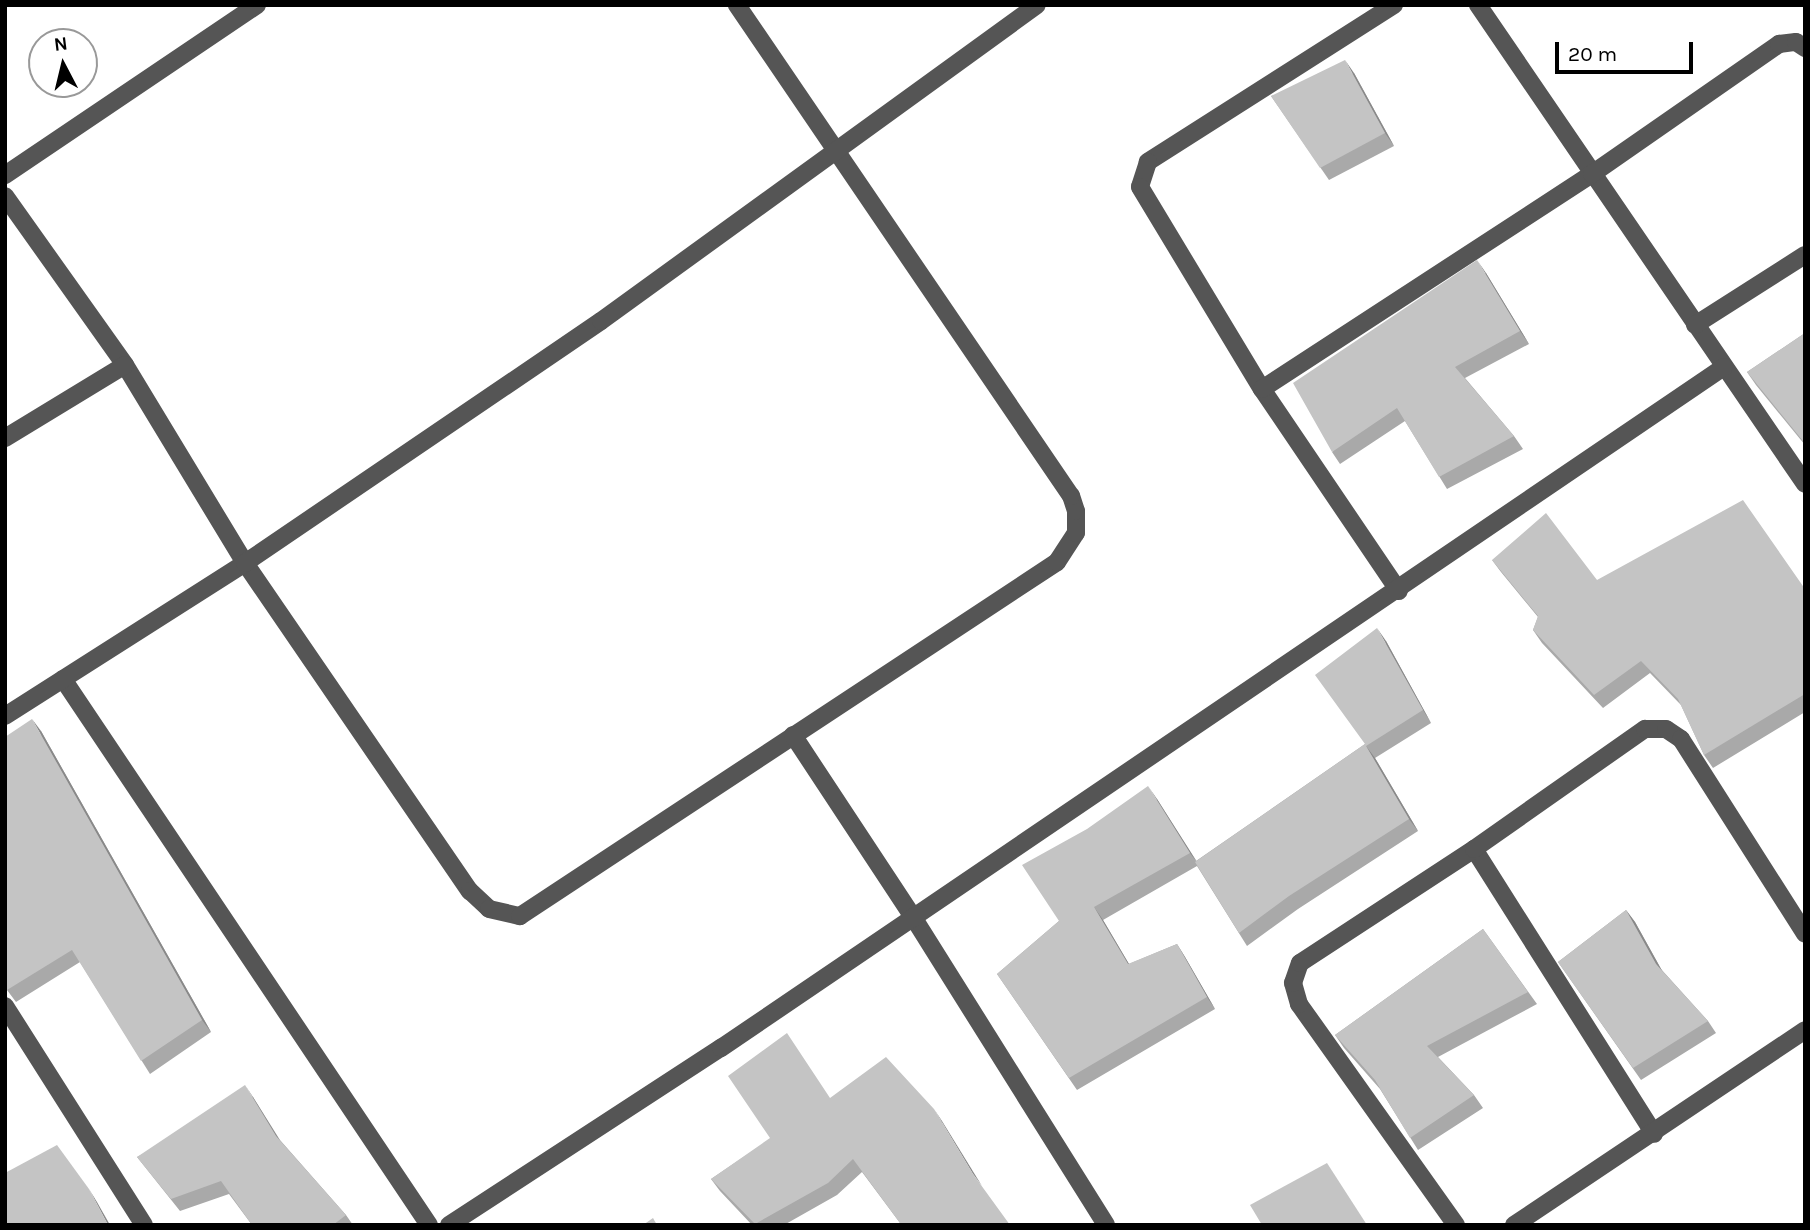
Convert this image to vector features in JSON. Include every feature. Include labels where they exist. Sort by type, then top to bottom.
[{"type":"street","points":[[5,175],[257,5]]},
{"type":"street","points":[[5,196],[125,365],[245,563],[470,891],[489,909],[503,915],[520,916],[1057,562],[1070,548],[1076,533],[1076,511],[1072,496],[737,5]]},
{"type":"street","points":[[5,716],[245,563],[601,321],[1037,5]]},
{"type":"street","points":[[1394,5],[1148,162],[1140,187],[1146,201],[1262,389],[1399,591]]},
{"type":"street","points":[[1478,5],[1805,484]]},
{"type":"street","points":[[1262,389],[1592,174],[1779,44],[1796,43],[1805,48]]},
{"type":"street","points":[[1695,325],[1805,255]]},
{"type":"street","points":[[5,438],[125,365]]},
{"type":"street","points":[[449,1225],[721,1048],[1399,591],[1724,367]]},
{"type":"street","points":[[63,679],[429,1225]]},
{"type":"street","points":[[1456,1225],[1299,1004],[1293,983],[1300,963],[1474,849],[1645,729],[1666,729],[1681,739],[1805,934]]},
{"type":"street","points":[[793,735],[913,917],[1107,1225]]},
{"type":"street","points":[[1474,849],[1654,1134]]},
{"type":"street","points":[[5,1006],[144,1225]]},
{"type":"street","points":[[1514,1225],[1654,1134],[1805,1030]]},
{"type":"building","points":[[1345,60],[1385,133],[1320,168],[1271,96]]},
{"type":"building","points":[[1477,260],[1520,331],[1455,367],[1514,436],[1439,477],[1397,408],[1332,452],[1293,383]]},
{"type":"building","points":[[1805,333],[1805,440],[1803,441],[1747,372]]},
{"type":"building","points":[[1743,500],[1805,589],[1805,694],[1704,755],[1678,699],[1641,661],[1594,695],[1533,630],[1538,616],[1492,560],[1546,513],[1597,580]]},
{"type":"building","points":[[1377,628],[1423,710],[1366,746],[1409,819],[1289,896],[1239,933],[1195,862],[1365,744],[1315,675]]},
{"type":"building","points":[[32,719],[202,1020],[141,1061],[72,950],[7,990],[5,986],[5,737]]},
{"type":"building","points":[[1148,786],[1190,853],[1094,907],[1128,964],[1177,944],[1207,997],[1069,1078],[997,974],[1059,921],[1022,865],[1087,829]]},
{"type":"building","points":[[1626,910],[1656,964],[1708,1021],[1633,1068],[1558,962]]},
{"type":"building","points":[[1483,929],[1528,992],[1427,1046],[1474,1095],[1410,1138],[1375,1080],[1335,1035]]},
{"type":"building","points":[[787,1033],[830,1098],[886,1057],[934,1109],[973,1174],[1010,1225],[897,1225],[900,1223],[853,1159],[828,1183],[755,1224],[711,1179],[770,1138],[728,1076]]},
{"type":"building","points":[[245,1085],[276,1136],[346,1215],[333,1225],[252,1225],[221,1181],[171,1199],[137,1157]]},
{"type":"building","points":[[57,1145],[89,1189],[108,1225],[5,1225],[5,1173]]},
{"type":"building","points":[[1327,1163],[1367,1225],[1262,1225],[1250,1205]]},
{"type":"building","points":[[653,1218],[657,1225],[643,1225]]}]
